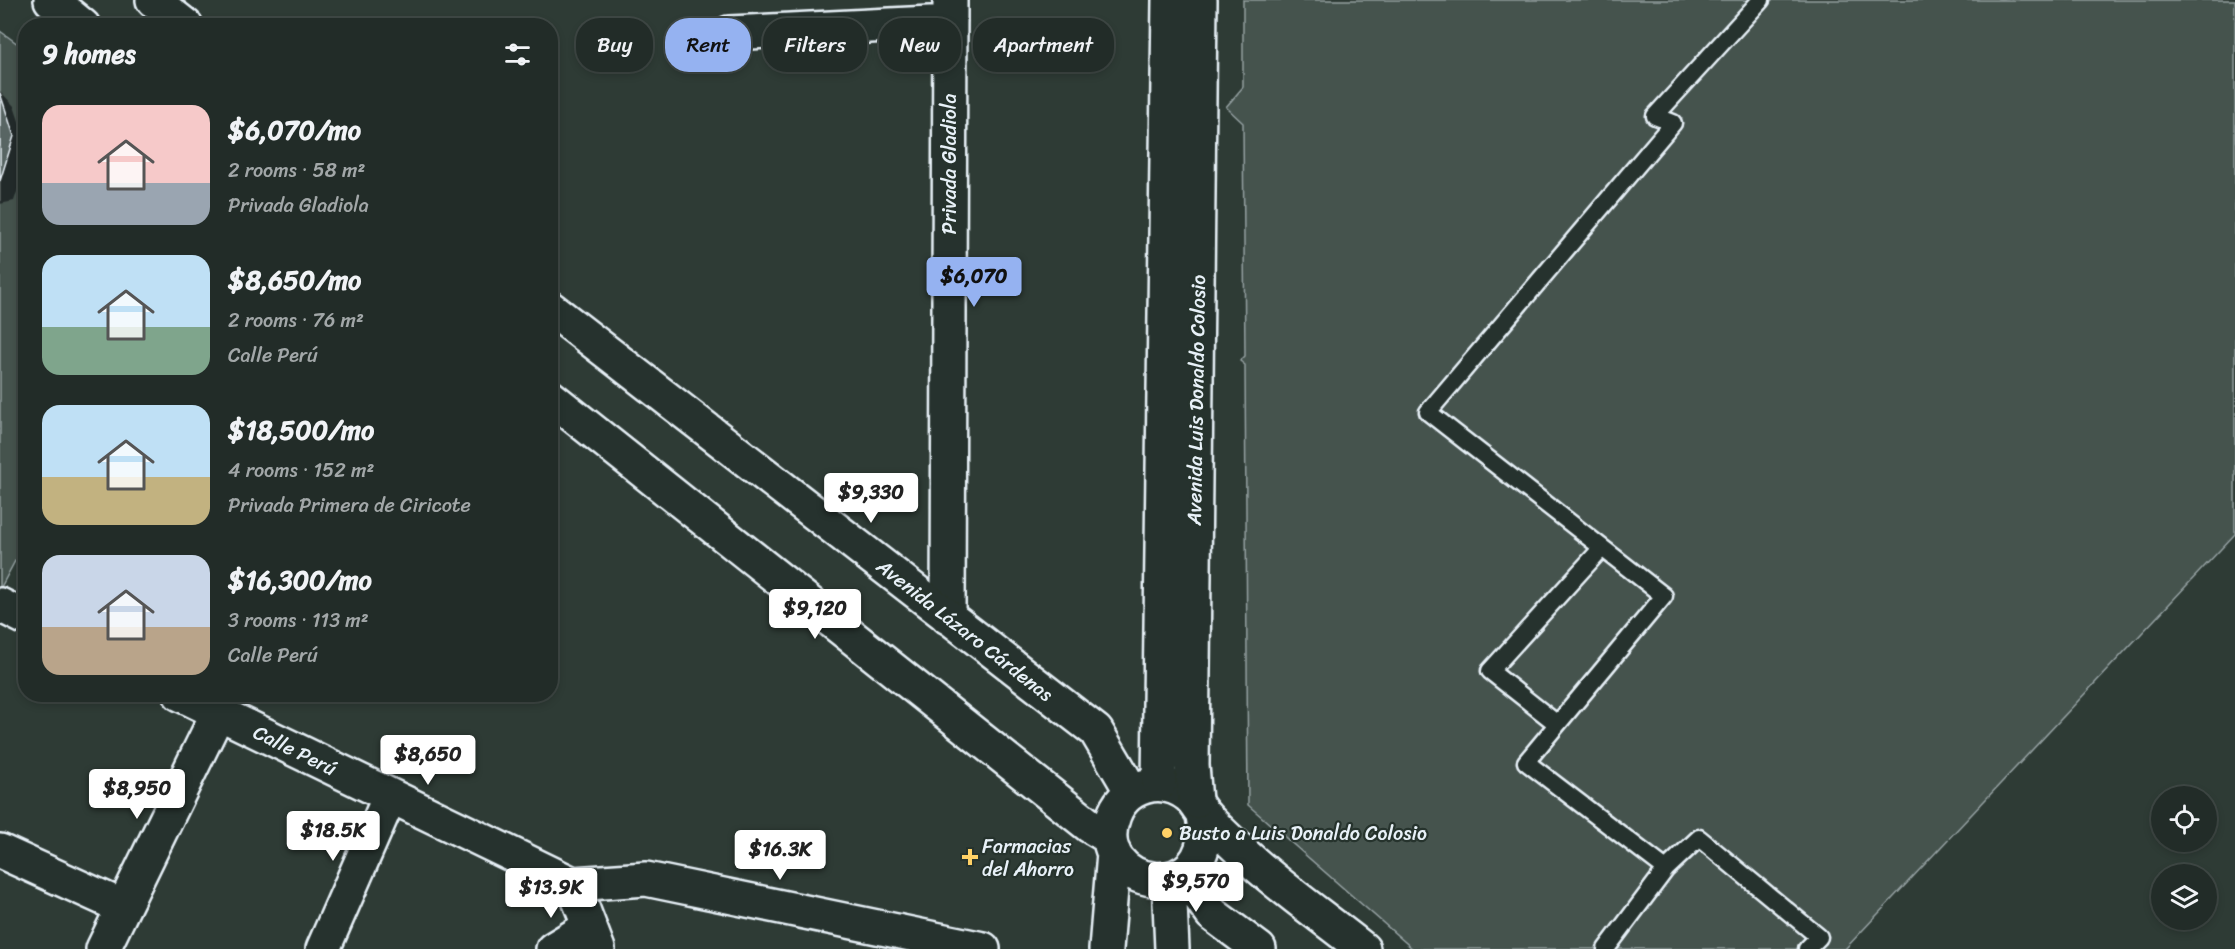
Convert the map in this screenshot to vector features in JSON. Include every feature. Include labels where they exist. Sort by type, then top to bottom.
[{"type":"main road","points":[[51,0],[73,18]]},
{"type":"main road","points":[[153,0],[176,18]]},
{"type":"main road","points":[[1146,788],[1169,0]]},
{"type":"main road","name":"Avenida Luis Donaldo Colosio","points":[[1199,808],[1192,765],[1200,0]]},
{"type":"main road","points":[[751,31],[950,11]]},
{"type":"main road","name":"Privada Gladiola","points":[[948,617],[950,11]]},
{"type":"main road","name":"Avenida Lázaro Cárdenas","points":[[558,314],[1096,731],[1146,788]]},
{"type":"main road","points":[[558,403],[1090,826],[1112,845],[1123,866],[1137,876],[1153,881],[1176,876],[1196,862],[1204,848],[1206,831],[1199,808]]},
{"type":"main road","points":[[0,605],[18,614]]},
{"type":"main road","name":"Calle Perú","points":[[196,702],[573,884],[646,879],[983,949]]},
{"type":"main road","points":[[103,949],[218,713]]},
{"type":"main road","points":[[1106,949],[1112,845],[1111,823],[1116,808],[1146,788],[1173,786],[1199,808],[1244,854],[1363,949]]},
{"type":"main road","points":[[322,949],[390,796]]},
{"type":"main road","points":[[0,851],[123,907]]},
{"type":"main road","points":[[1172,949],[1176,876]]},
{"type":"main road","points":[[1176,876],[1212,914],[1259,949]]},
{"type":"main road","points":[[553,949],[594,938],[573,884]]},
{"type":"lane","points":[[1666,870],[1526,762],[1556,723],[1664,596],[1428,412],[1673,123],[1655,116],[1761,0]]},
{"type":"lane","points":[[1556,723],[1490,671],[1601,549]]},
{"type":"lane","points":[[1606,949],[1666,870],[1699,838],[1819,937],[1807,949]]},
{"type":"shaded area","points":[[1243,0],[2235,0],[2235,534],[1845,949],[1413,949],[1248,805],[1245,365],[1240,361],[1245,356],[1243,123],[1226,107],[1243,87]]},
{"type":"shaded area","points":[[0,31],[18,44],[18,562],[15,561],[0,589]]},
{"type":"building","points":[[0,93],[14,136],[0,181]]},
{"type":"place","name":"Busto a Luis Donaldo Colosio","points":[[1167,833]]},
{"type":"place","name":"Farmacias del Ahorro","points":[[970,857]]}]
